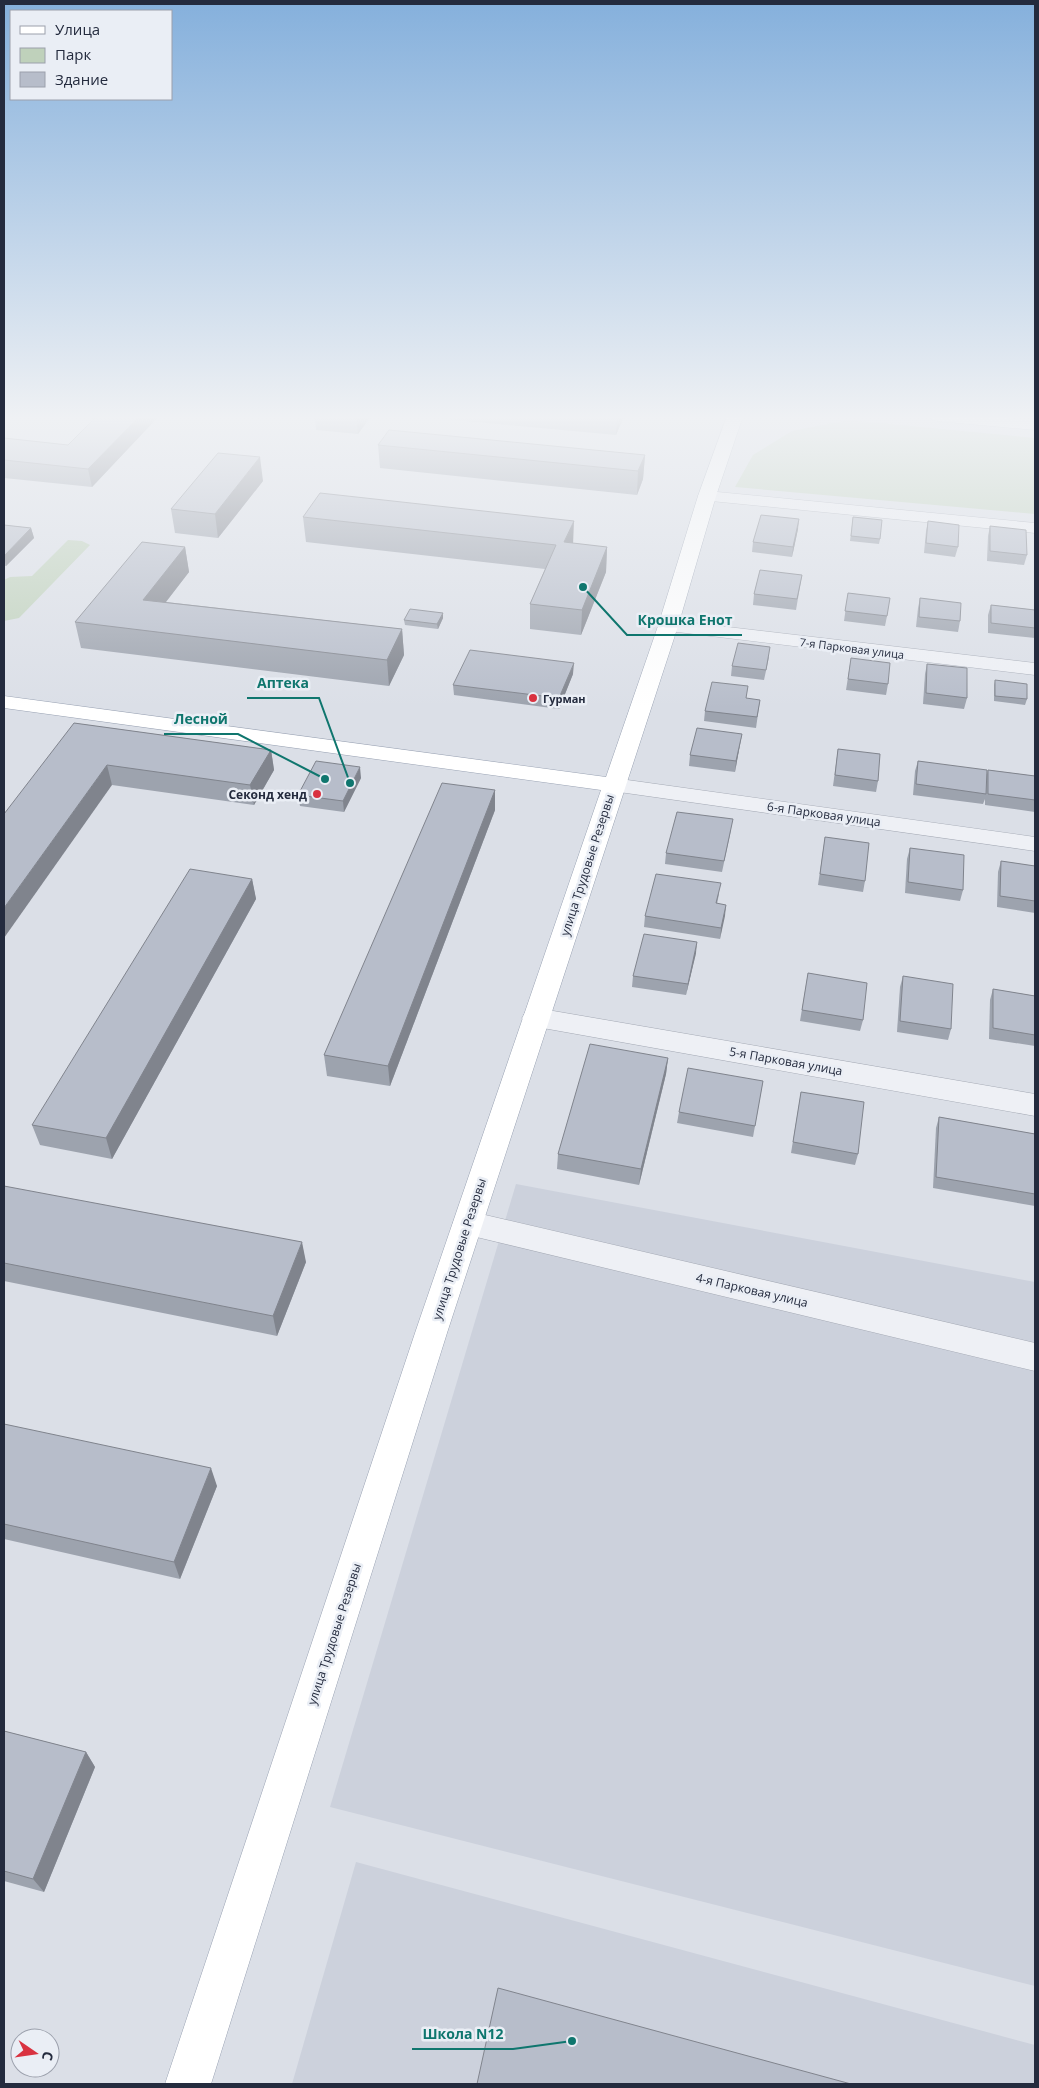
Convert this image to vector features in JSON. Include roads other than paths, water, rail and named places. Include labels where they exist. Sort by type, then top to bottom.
[{"type":"main road","name":"улица Трудовые Резервы","points":[[188,2084],[468,1223],[668,626],[703,513]]},
{"type":"main road","points":[[4,702],[614,785]]},
{"type":"street","points":[[886,513],[1035,528]]},
{"type":"street","name":"7-я Парковая улица","points":[[668,626],[1035,669]]},
{"type":"street","name":"6-я Парковая улица","points":[[614,785],[1035,844]]},
{"type":"street","name":"5-я Парковая улица","points":[[536,1018],[1035,1105]]},
{"type":"street","name":"4-я Парковая улица","points":[[468,1223],[1035,1358]]},
{"type":"place","name":"Крошка Енот","points":[[583,587]]},
{"type":"place","name":"Гурман","points":[[533,698]]},
{"type":"place","name":"Лесной","points":[[325,779]]},
{"type":"place","name":"Аптека","points":[[350,783]]},
{"type":"place","name":"Секонд хенд","points":[[317,794]]},
{"type":"place","name":"Школа N12","points":[[572,2041]]}]
